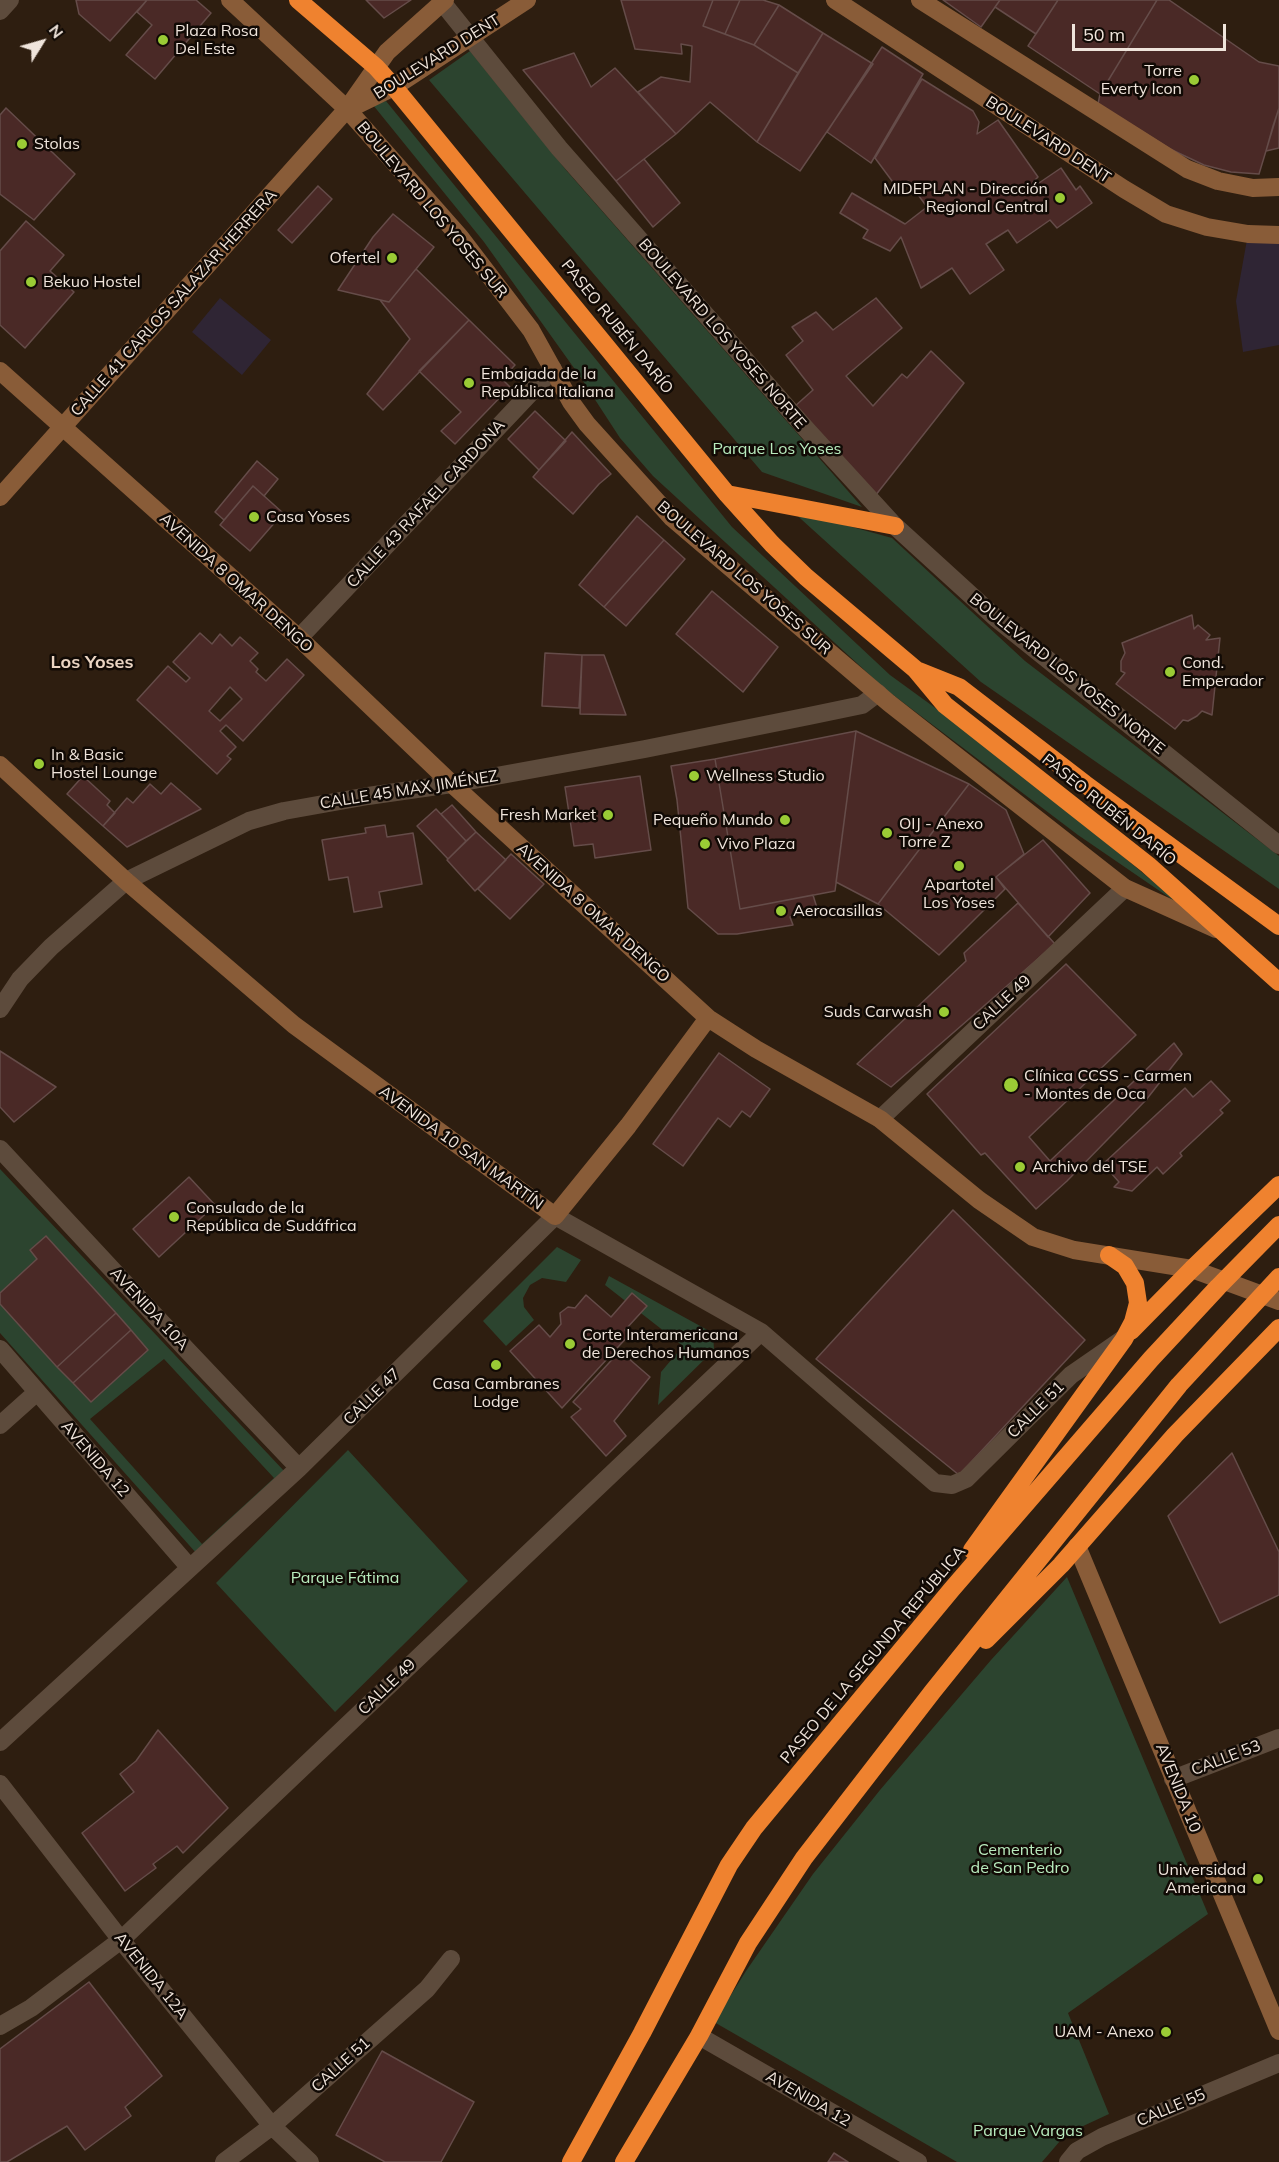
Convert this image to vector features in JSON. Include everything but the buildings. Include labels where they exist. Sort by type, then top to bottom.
[{"type":"highway","name":"PASEO RUBÉN DARÍO","points":[[298,0],[376,67],[394,87],[727,494],[772,544],[806,577],[915,669],[945,705],[1148,866],[1279,981]]},
{"type":"highway","points":[[727,494],[895,526]]},
{"type":"highway","name":"PASEO RUBÉN DARÍO","points":[[915,669],[959,687],[1085,784],[1279,926]]},
{"type":"highway","points":[[1124,1339],[1279,1185]]},
{"type":"highway","name":"PASEO DE LA SEGUNDA REPÚBLICA","points":[[571,2162],[642,2033],[729,1865],[774,1804],[952,1589],[1151,1359],[1279,1225]]},
{"type":"highway","points":[[952,1589],[971,1551],[1124,1339],[1133,1322],[1138,1303],[1135,1284],[1125,1266],[1109,1255]]},
{"type":"highway","points":[[624,2162],[699,2036],[748,1943],[804,1857],[933,1691],[1179,1385],[1279,1277]]},
{"type":"highway","points":[[933,1691],[1061,1565],[1175,1435],[1279,1328]]},
{"type":"street","points":[[0,11],[10,0]]},
{"type":"street","name":"BOULEVARD LOS YOSES SUR","points":[[230,0],[347,109],[460,237],[531,330],[571,402],[587,424],[672,518],[878,693],[1125,888],[1222,932]]},
{"type":"street","name":"BOULEVARD DENT","points":[[347,109],[394,87],[527,0]]},
{"type":"street","name":"BOULEVARD DENT","points":[[835,0],[1114,183],[1166,214],[1207,227],[1248,234],[1279,235]]},
{"type":"street","points":[[920,0],[1187,169],[1230,184],[1253,188],[1279,187]]},
{"type":"street","name":"BOULEVARD DENT","points":[[347,109],[387,52],[443,1]]},
{"type":"street","name":"BOULEVARD LOS YOSES NORTE","points":[[443,1],[559,148],[791,413],[895,526],[998,619],[1279,845]]},
{"type":"street","name":"CALLE 41 CARLOS SALAZAR HERRERA","points":[[0,497],[347,109]]},
{"type":"street","name":"CALLE 43 RAFAEL CARDONA","points":[[298,638],[553,369]]},
{"type":"street","name":"AVENIDA 8 OMAR DENGO","points":[[0,371],[298,638],[452,784],[708,1018],[756,1049],[880,1119],[979,1200],[1033,1237],[1074,1250],[1192,1269],[1279,1301]]},
{"type":"street","name":"CALLE 45 MAX JIMÉNEZ","points":[[0,1009],[20,979],[51,947],[126,881],[249,821],[284,811],[452,784],[819,714],[862,705],[878,693]]},
{"type":"street","name":"AVENIDA 10 SAN MARTÍN","points":[[0,765],[126,881],[294,1025],[555,1216],[761,1332],[935,1483],[952,1485]]},
{"type":"street","name":"CALLE 49","points":[[880,1119],[1125,888]]},
{"type":"street","name":"CALLE 47","points":[[0,1742],[299,1468],[555,1216],[628,1126],[708,1018]]},
{"type":"street","name":"AVENIDA 10A","points":[[0,1149],[299,1468]]},
{"type":"street","name":"CALLE 49","points":[[0,2026],[31,2008],[121,1940],[761,1332]]},
{"type":"street","name":"CALLE 51","points":[[952,1485],[966,1479],[1071,1375],[1124,1339]]},
{"type":"street","name":"AVENIDA 12","points":[[0,1349],[190,1568]]},
{"type":"street","points":[[0,1425],[37,1392]]},
{"type":"street","name":"AVENIDA 10","points":[[1077,1546],[1279,2031]]},
{"type":"street","name":"CALLE 53","points":[[1173,1779],[1279,1738]]},
{"type":"street","name":"AVENIDA 12A","points":[[0,1784],[121,1940],[272,2126],[310,2162]]},
{"type":"street","name":"CALLE 51","points":[[224,2162],[272,2126],[427,1989],[451,1959]]},
{"type":"street","name":"AVENIDA 12","points":[[699,2036],[918,2162]]},
{"type":"street","name":"CALLE 55","points":[[1068,2162],[1077,2151],[1102,2137],[1279,2063]]},
{"type":"shaded area","points":[[1279,232],[1279,345],[1243,352],[1236,301],[1248,234]]},
{"type":"shaded area","points":[[220,298],[271,340],[242,375],[192,332]]},
{"type":"green space","name":"Parque Los Yoses","points":[[470,51],[566,170],[862,507],[762,472],[429,80]]},
{"type":"green space","points":[[386,101],[732,527],[890,675],[1011,763],[1186,909],[1078,835],[884,688],[653,476],[620,438],[579,375],[484,242],[373,105]]},
{"type":"green space","points":[[791,510],[892,538],[1025,661],[1279,856],[1279,889],[981,682]]},
{"type":"green space","points":[[0,1169],[285,1472],[197,1554],[0,1333]],"holes":[[[164,1359],[274,1478],[202,1544],[90,1419]]]},
{"type":"green space","points":[[557,1247],[581,1260],[566,1282],[542,1278],[530,1285],[523,1298],[524,1307],[534,1320],[506,1346],[483,1321]]},
{"type":"green space","points":[[609,1276],[713,1333],[714,1350],[658,1405],[661,1372],[683,1346],[605,1285]]},
{"type":"green space","name":"Parque Fátima","points":[[348,1450],[468,1581],[335,1712],[216,1583]]},
{"type":"green space","name":"Cementerio de San Pedro","points":[[1067,1577],[1208,1914],[1068,2013],[1109,2114],[1066,2134],[1042,2162],[957,2162],[714,2022],[813,1874],[880,1790],[991,1660]]},
{"type":"place","name":"Plaza Rosa Del Este","points":[[163,40]]},
{"type":"place","name":"Torre Everty Icon","points":[[1194,80]]},
{"type":"place","name":"Stolas","points":[[22,144]]},
{"type":"place","name":"MIDEPLAN - Dirección Regional Central","points":[[1060,198]]},
{"type":"place","name":"Ofertel","points":[[392,258]]},
{"type":"place","name":"Bekuo Hostel","points":[[31,282]]},
{"type":"place","name":"Embajada de la República Italiana","points":[[469,383]]},
{"type":"place","name":"Casa Yoses","points":[[254,517]]},
{"type":"place","name":"Cond. Emperador","points":[[1170,672]]},
{"type":"place","name":"In & Basic Hostel Lounge","points":[[39,764]]},
{"type":"place","name":"Wellness Studio","points":[[694,776]]},
{"type":"place","name":"Fresh Market","points":[[608,815]]},
{"type":"place","name":"Pequeño Mundo","points":[[785,820]]},
{"type":"place","name":"OIJ - Anexo Torre Z","points":[[887,833]]},
{"type":"place","name":"Vivo Plaza","points":[[705,844]]},
{"type":"place","name":"Apartotel Los Yoses","points":[[959,866]]},
{"type":"place","name":"Aerocasillas","points":[[781,911]]},
{"type":"place","name":"Suds Carwash","points":[[944,1012]]},
{"type":"place","name":"Clínica CCSS - Carmen - Montes de Oca","points":[[1011,1085]]},
{"type":"place","name":"Archivo del TSE","points":[[1020,1167]]},
{"type":"place","name":"Consulado de la República de Sudáfrica","points":[[174,1217]]},
{"type":"place","name":"Corte Interamericana de Derechos Humanos","points":[[570,1344]]},
{"type":"place","name":"Casa Cambranes Lodge","points":[[496,1365]]},
{"type":"place","name":"Universidad Americana","points":[[1258,1879]]},
{"type":"place","name":"UAM - Anexo","points":[[1166,2032]]},
{"type":"district","name":"Los Yoses","points":[[92,663]]},
{"type":"park label","name":"Parque Vargas","points":[[1028,2131]]}]
